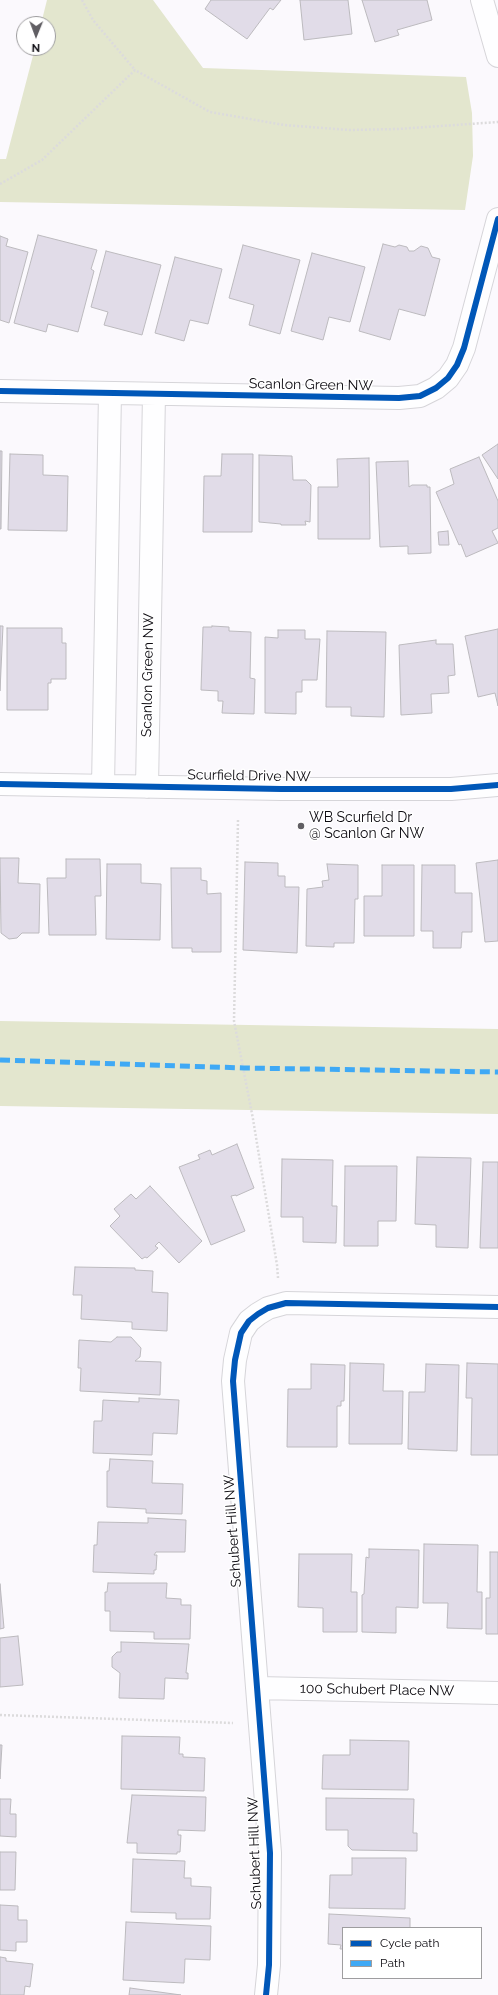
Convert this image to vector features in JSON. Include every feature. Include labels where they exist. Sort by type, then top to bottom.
[{"type":"street","points":[[482,0],[498,56]]},
{"type":"street","name":"Scanlon Green NW","points":[[0,392],[399,398],[420,396],[436,388],[448,378],[458,365],[464,348],[498,218]]},
{"type":"street","points":[[103,786],[110,393]]},
{"type":"street","name":"Scanlon Green NW","points":[[146,787],[154,394]]},
{"type":"street","name":"Scurfield Drive NW","points":[[0,784],[146,787],[451,789],[498,785]]},
{"type":"street","name":"Schubert Hill NW","points":[[266,1995],[271,1884],[260,1722],[233,1381],[235,1360],[242,1333],[249,1321],[258,1314],[278,1304],[498,1307]]},
{"type":"street","name":"100 Schubert Place NW","points":[[257,1688],[498,1692]]},
{"type":"path","points":[[82,0],[93,20],[135,70],[210,112],[284,125],[356,130],[398,129],[498,122]]},
{"type":"path","points":[[0,184],[42,160],[135,70]]},
{"type":"path","points":[[238,820],[234,1021],[249,1097],[277,1265],[278,1304]]},
{"type":"path","points":[[0,1715],[238,1723],[260,1722]]},
{"type":"green space","points":[[47,0],[153,0],[203,68],[466,77],[472,113],[473,156],[465,210],[0,202],[0,159],[6,159],[33,56],[56,56],[56,16],[43,16]]},
{"type":"green space","points":[[0,1021],[498,1029],[498,1114],[0,1106]]},
{"type":"building","points":[[211,0],[281,0],[273,10],[270,8],[247,39],[205,9]]},
{"type":"building","points":[[300,0],[348,0],[352,34],[304,40]]},
{"type":"building","points":[[362,0],[427,0],[432,20],[397,30],[399,35],[375,42]]},
{"type":"building","points":[[38,235],[97,250],[91,269],[94,271],[78,332],[48,324],[46,332],[14,323]]},
{"type":"building","points":[[0,236],[8,239],[6,246],[28,252],[9,323],[0,320]]},
{"type":"building","points":[[383,244],[395,247],[399,245],[407,247],[409,251],[414,251],[421,246],[428,248],[432,257],[440,259],[425,316],[399,309],[390,340],[359,331]]},
{"type":"building","points":[[243,245],[300,260],[280,334],[249,325],[254,305],[229,298]]},
{"type":"building","points":[[106,251],[161,265],[142,335],[104,325],[108,312],[91,307]]},
{"type":"building","points":[[312,253],[365,267],[350,322],[329,317],[323,340],[291,331]]},
{"type":"building","points":[[175,257],[222,269],[208,324],[190,320],[184,341],[155,333]]},
{"type":"building","points":[[498,444],[498,479],[482,455]]},
{"type":"building","points":[[0,451],[2,451],[1,529],[0,529]]},
{"type":"building","points":[[10,454],[43,455],[43,475],[68,476],[67,531],[8,530]]},
{"type":"building","points":[[222,454],[253,454],[252,532],[203,532],[204,476],[221,476]]},
{"type":"building","points":[[259,455],[292,456],[293,480],[306,480],[311,485],[310,522],[305,521],[306,525],[281,525],[259,522]]},
{"type":"building","points":[[479,457],[498,501],[498,528],[492,531],[498,543],[466,557],[461,544],[459,545],[436,492],[454,484],[450,469]]},
{"type":"building","points":[[369,458],[370,539],[318,539],[318,487],[338,487],[337,459]]},
{"type":"building","points":[[408,461],[409,487],[412,485],[427,485],[427,487],[430,487],[431,553],[408,554],[408,546],[380,547],[376,462]]},
{"type":"building","points":[[448,531],[449,545],[439,545],[438,532]]},
{"type":"building","points":[[0,626],[3,626],[0,691]]},
{"type":"building","points":[[203,627],[229,627],[229,631],[251,632],[250,678],[255,679],[254,714],[222,713],[223,701],[218,701],[218,691],[201,690]]},
{"type":"building","points":[[7,628],[62,628],[62,643],[66,643],[66,679],[51,679],[51,683],[48,683],[48,710],[7,710]]},
{"type":"building","points":[[498,629],[498,706],[495,693],[478,697],[465,636]]},
{"type":"building","points":[[278,630],[305,630],[305,639],[320,639],[317,680],[302,680],[302,692],[296,692],[296,714],[265,713],[265,637],[278,638]]},
{"type":"building","points":[[327,631],[386,632],[384,717],[351,716],[351,707],[326,707]]},
{"type":"building","points":[[436,640],[436,644],[453,644],[455,675],[448,676],[449,693],[431,694],[432,713],[401,715],[399,645]]},
{"type":"building","points":[[0,858],[19,858],[18,883],[40,884],[39,933],[22,933],[17,938],[9,939],[1,933]]},
{"type":"building","points":[[66,859],[100,859],[101,896],[95,896],[96,935],[49,935],[47,878],[66,878]]},
{"type":"building","points":[[498,860],[498,941],[485,942],[476,863]]},
{"type":"building","points":[[245,862],[278,863],[278,876],[285,876],[285,887],[299,887],[297,953],[243,950]]},
{"type":"building","points":[[107,864],[141,864],[141,883],[161,884],[160,940],[106,939]]},
{"type":"building","points":[[327,864],[358,865],[358,899],[355,899],[354,943],[334,943],[334,947],[306,946],[307,889],[323,887],[322,881],[329,880]]},
{"type":"building","points":[[382,865],[414,865],[414,936],[364,936],[364,896],[382,896]]},
{"type":"building","points":[[422,865],[455,865],[455,893],[472,893],[472,932],[462,932],[461,948],[433,948],[433,931],[421,931]]},
{"type":"building","points":[[171,868],[201,868],[201,880],[207,881],[207,894],[221,893],[221,952],[192,952],[192,948],[172,948]]},
{"type":"building","points":[[237,1144],[254,1188],[236,1196],[231,1196],[245,1231],[211,1245],[179,1167],[200,1159],[198,1155],[210,1150],[212,1155]]},
{"type":"building","points":[[417,1157],[471,1158],[468,1248],[436,1247],[436,1225],[415,1224]]},
{"type":"building","points":[[282,1159],[333,1160],[332,1206],[337,1206],[336,1243],[303,1242],[303,1217],[281,1217]]},
{"type":"building","points":[[483,1162],[498,1162],[498,1248],[480,1248]]},
{"type":"building","points":[[345,1166],[397,1166],[396,1221],[378,1221],[378,1246],[344,1246]]},
{"type":"building","points":[[150,1186],[202,1241],[179,1263],[159,1242],[155,1246],[158,1248],[147,1258],[145,1257],[142,1259],[110,1226],[120,1216],[114,1209],[131,1194],[136,1199]]},
{"type":"building","points":[[75,1267],[135,1268],[135,1270],[153,1271],[152,1292],[168,1293],[167,1331],[132,1329],[132,1322],[81,1319],[82,1295],[73,1295]]},
{"type":"building","points":[[117,1337],[131,1337],[141,1348],[140,1357],[135,1361],[161,1362],[160,1395],[80,1391],[81,1368],[78,1368],[79,1340],[111,1342]]},
{"type":"building","points":[[350,1363],[384,1364],[383,1391],[403,1391],[402,1444],[349,1444]]},
{"type":"building","points":[[467,1363],[498,1364],[498,1455],[471,1455],[472,1398],[466,1398]]},
{"type":"building","points":[[311,1364],[345,1365],[344,1401],[341,1401],[341,1406],[337,1406],[337,1447],[287,1447],[288,1389],[311,1389]]},
{"type":"building","points":[[426,1364],[459,1365],[457,1451],[408,1449],[409,1392],[425,1392]]},
{"type":"building","points":[[139,1398],[179,1400],[177,1434],[153,1433],[152,1455],[93,1453],[94,1421],[102,1421],[103,1400],[139,1402]]},
{"type":"building","points":[[110,1459],[153,1461],[152,1483],[183,1484],[182,1514],[146,1513],[146,1509],[107,1507],[107,1471],[109,1471]]},
{"type":"building","points":[[148,1518],[186,1520],[185,1552],[156,1552],[154,1555],[157,1555],[156,1570],[154,1570],[154,1574],[93,1572],[94,1545],[97,1545],[98,1522],[148,1523]]},
{"type":"building","points":[[424,1544],[478,1545],[477,1592],[482,1592],[482,1629],[447,1628],[448,1603],[423,1603]]},
{"type":"building","points":[[369,1549],[419,1550],[418,1608],[396,1607],[396,1633],[362,1632],[362,1595],[364,1594],[366,1557],[369,1558]]},
{"type":"building","points":[[490,1552],[498,1552],[498,1634],[486,1634],[486,1598],[490,1598]]},
{"type":"building","points":[[299,1554],[352,1554],[351,1592],[357,1592],[357,1632],[323,1632],[323,1608],[298,1607]]},
{"type":"building","points":[[108,1583],[167,1583],[166,1598],[181,1599],[181,1605],[191,1605],[190,1639],[154,1639],[154,1632],[110,1631],[110,1611],[105,1611],[105,1592],[107,1592]]},
{"type":"building","points":[[0,1584],[4,1628],[0,1629]]},
{"type":"building","points":[[18,1636],[23,1685],[0,1687],[0,1638]]},
{"type":"building","points":[[121,1642],[189,1644],[186,1673],[188,1673],[188,1679],[165,1678],[164,1699],[119,1698],[120,1673],[112,1667],[112,1657],[117,1652],[121,1652]]},
{"type":"building","points":[[122,1736],[180,1737],[179,1754],[183,1754],[183,1757],[205,1758],[204,1791],[121,1789]]},
{"type":"building","points":[[350,1740],[409,1741],[408,1790],[322,1789],[323,1755],[350,1755]]},
{"type":"building","points":[[0,1745],[2,1745],[0,1779]]},
{"type":"building","points":[[132,1795],[206,1797],[205,1831],[178,1830],[178,1835],[181,1835],[180,1852],[177,1852],[177,1854],[137,1853],[137,1843],[127,1843]]},
{"type":"building","points":[[326,1798],[414,1799],[413,1833],[417,1833],[417,1851],[352,1850],[348,1846],[348,1830],[326,1830]]},
{"type":"building","points":[[0,1799],[11,1799],[10,1814],[16,1814],[16,1837],[0,1836]]},
{"type":"building","points":[[0,1852],[16,1852],[15,1890],[0,1890]]},
{"type":"building","points":[[352,1858],[406,1858],[405,1909],[329,1908],[330,1875],[352,1875]]},
{"type":"building","points":[[133,1859],[185,1861],[184,1878],[191,1878],[191,1886],[211,1887],[210,1919],[176,1919],[176,1913],[131,1912]]},
{"type":"building","points":[[0,1905],[18,1906],[18,1920],[27,1920],[27,1942],[16,1942],[16,1951],[0,1950]]},
{"type":"building","points":[[329,1914],[410,1918],[410,1927],[342,1927],[342,1949],[340,1949],[341,1945],[328,1944]]},
{"type":"building","points":[[126,1922],[211,1926],[210,1960],[185,1959],[184,1983],[123,1980]]},
{"type":"building","points":[[0,1957],[6,1958],[6,1961],[33,1964],[30,1987],[25,1986],[24,1995],[0,1995]]},
{"type":"building","points":[[130,1988],[181,1995],[129,1995]]},
{"type":"marked path","points":[[0,1060],[244,1068],[498,1072]]},
{"type":"cycle path","points":[[0,391],[399,398],[420,396],[436,388],[448,378],[457,365],[464,348],[498,219]]},
{"type":"cycle path","points":[[0,784],[281,789],[451,789],[498,785]]},
{"type":"cycle path","points":[[266,1995],[269,1965],[270,1853],[233,1381],[235,1360],[241,1333],[249,1321],[258,1314],[268,1308],[286,1303],[498,1307]]},
{"type":"place","name":"WB Scurfield Dr @ Scanlon Gr NW","points":[[301,826]]}]
